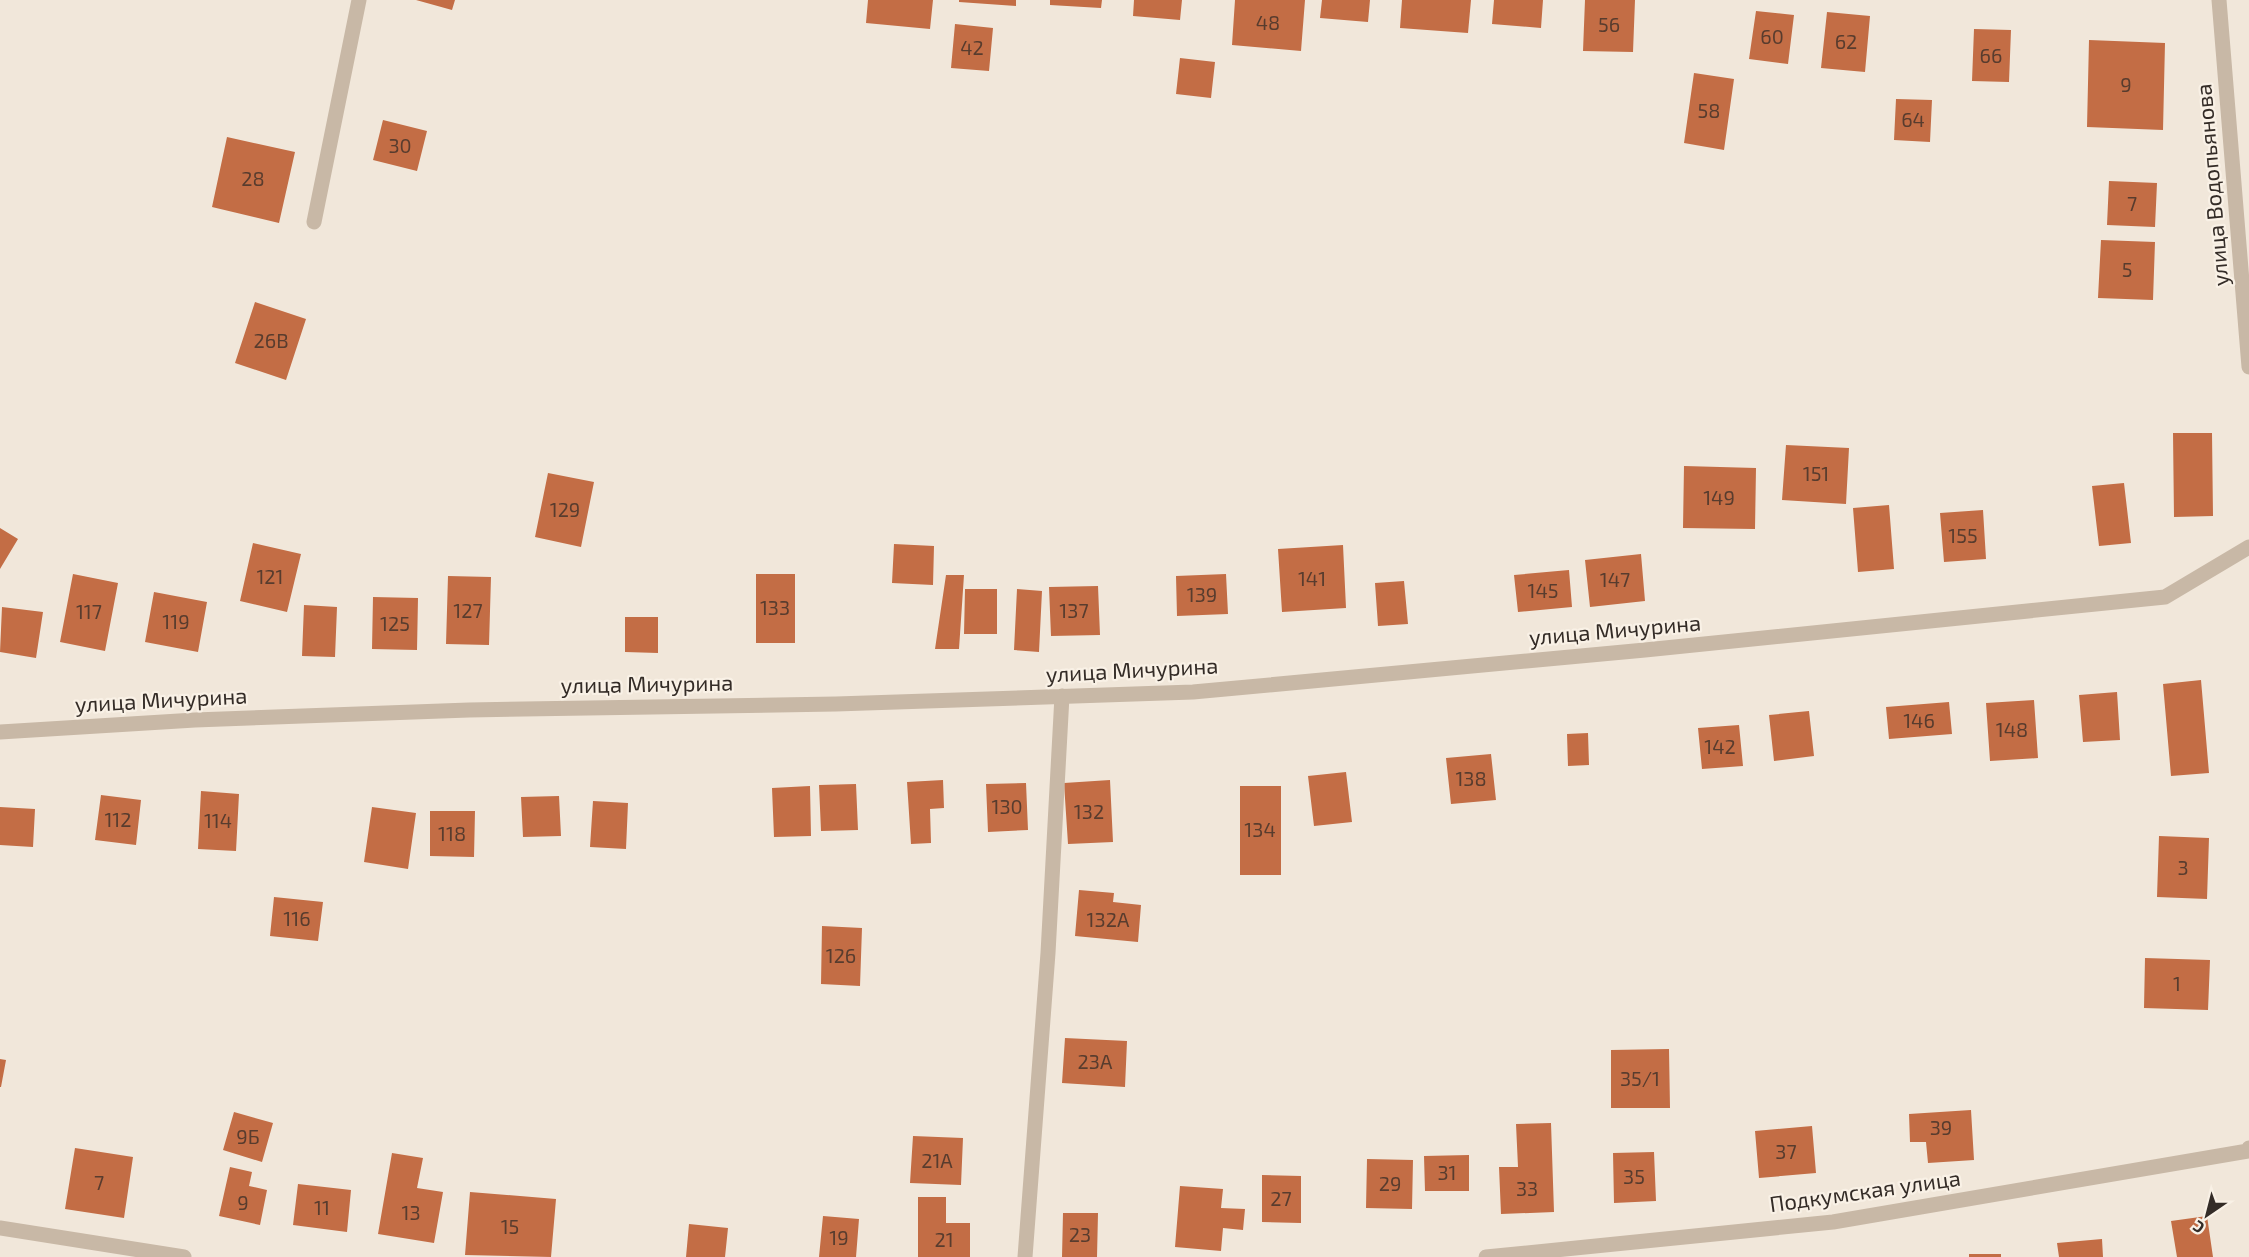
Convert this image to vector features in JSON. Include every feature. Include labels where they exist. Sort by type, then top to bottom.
[{"type":"street","points":[[314,222],[359,0]]},
{"type":"street","name":"улица Водопьянова","points":[[2219,0],[2249,367]]},
{"type":"street","name":"улица Мичурина","points":[[0,732],[195,720],[469,710],[836,704],[1192,692],[1633,651],[2165,597],[2249,547]]},
{"type":"street","points":[[1025,1257],[1048,953],[1062,696]]},
{"type":"street","name":"Подкумская улица","points":[[1486,1257],[1833,1222],[2248,1149]]},
{"type":"street","points":[[0,1228],[184,1257]]},
{"type":"building","points":[[416,0],[455,0],[452,10]]},
{"type":"building","points":[[868,0],[933,0],[930,29],[866,23]]},
{"type":"building","points":[[959,0],[1016,0],[1016,6],[959,2]]},
{"type":"building","points":[[1050,0],[1102,0],[1101,8],[1050,5]]},
{"type":"building","points":[[1134,0],[1182,0],[1180,20],[1133,16]]},
{"type":"building","points":[[1235,0],[1305,0],[1301,51],[1232,45]]},
{"type":"building","points":[[1322,0],[1370,0],[1368,22],[1320,18]]},
{"type":"building","points":[[1402,0],[1471,0],[1468,33],[1400,28]]},
{"type":"building","points":[[1494,0],[1543,0],[1541,28],[1492,24]]},
{"type":"building","points":[[1585,0],[1635,0],[1633,52],[1583,51]]},
{"type":"building","points":[[1756,11],[1794,15],[1788,64],[1749,59]]},
{"type":"building","points":[[1827,12],[1870,16],[1865,72],[1821,68]]},
{"type":"building","points":[[955,24],[993,28],[989,71],[951,68]]},
{"type":"building","points":[[1974,29],[2011,30],[2009,82],[1972,81]]},
{"type":"building","points":[[2089,40],[2165,43],[2163,130],[2087,127]]},
{"type":"building","points":[[1180,58],[1215,62],[1211,98],[1176,94]]},
{"type":"building","points":[[1694,73],[1734,79],[1724,150],[1684,143]]},
{"type":"building","points":[[1896,99],[1932,100],[1930,142],[1894,140]]},
{"type":"building","points":[[383,120],[427,131],[417,171],[373,160]]},
{"type":"building","points":[[227,137],[295,152],[279,223],[212,207]]},
{"type":"building","points":[[2109,181],[2157,183],[2155,227],[2107,225]]},
{"type":"building","points":[[2101,240],[2155,242],[2153,300],[2098,298]]},
{"type":"building","points":[[255,302],[306,319],[286,380],[235,363]]},
{"type":"building","points":[[2173,433],[2212,433],[2213,516],[2174,517]]},
{"type":"building","points":[[1786,445],[1849,448],[1846,504],[1782,500]]},
{"type":"building","points":[[1684,466],[1756,468],[1755,529],[1683,528]]},
{"type":"building","points":[[548,473],[594,482],[581,547],[535,537]]},
{"type":"building","points":[[2124,483],[2131,543],[2099,546],[2092,486]]},
{"type":"building","points":[[1889,505],[1894,569],[1858,572],[1853,508]]},
{"type":"building","points":[[1983,510],[1986,559],[1944,562],[1940,513]]},
{"type":"building","points":[[0,528],[18,539],[0,569]]},
{"type":"building","points":[[253,543],[301,554],[287,612],[240,601]]},
{"type":"building","points":[[894,544],[934,546],[933,585],[892,583]]},
{"type":"building","points":[[1343,545],[1346,608],[1282,612],[1278,549]]},
{"type":"building","points":[[1641,554],[1645,601],[1590,607],[1585,560]]},
{"type":"building","points":[[1569,570],[1572,607],[1518,612],[1514,575]]},
{"type":"building","points":[[73,574],[118,583],[105,651],[60,642]]},
{"type":"building","points":[[756,574],[795,574],[795,643],[756,643]]},
{"type":"building","points":[[1226,574],[1228,614],[1177,616],[1176,576]]},
{"type":"building","points":[[946,575],[964,575],[959,649],[935,649]]},
{"type":"building","points":[[448,576],[491,577],[489,645],[446,644]]},
{"type":"building","points":[[1404,581],[1408,624],[1378,626],[1375,583]]},
{"type":"building","points":[[1098,586],[1100,635],[1051,636],[1049,587]]},
{"type":"building","points":[[965,589],[997,589],[997,634],[964,634]]},
{"type":"building","points":[[1017,589],[1042,591],[1039,652],[1014,650]]},
{"type":"building","points":[[154,592],[207,602],[198,652],[145,642]]},
{"type":"building","points":[[373,597],[418,598],[417,650],[372,649]]},
{"type":"building","points":[[304,605],[337,607],[335,657],[302,656]]},
{"type":"building","points":[[2,607],[43,612],[36,658],[0,652]]},
{"type":"building","points":[[625,617],[658,617],[658,653],[625,652]]},
{"type":"building","points":[[2201,680],[2209,773],[2171,776],[2163,684]]},
{"type":"building","points":[[2117,692],[2120,740],[2083,742],[2079,695]]},
{"type":"building","points":[[2034,700],[2038,758],[1990,761],[1986,703]]},
{"type":"building","points":[[1949,702],[1952,734],[1889,739],[1886,707]]},
{"type":"building","points":[[1809,711],[1814,756],[1774,761],[1769,715]]},
{"type":"building","points":[[1739,725],[1743,766],[1702,769],[1698,728]]},
{"type":"building","points":[[1588,733],[1589,765],[1568,766],[1567,734]]},
{"type":"building","points":[[1491,754],[1496,800],[1451,804],[1446,758]]},
{"type":"building","points":[[1346,772],[1352,822],[1314,826],[1308,776]]},
{"type":"building","points":[[943,780],[944,808],[930,809],[931,843],[911,844],[907,782]]},
{"type":"building","points":[[1110,780],[1113,842],[1068,844],[1064,783]]},
{"type":"building","points":[[1026,783],[1028,830],[988,832],[986,784]]},
{"type":"building","points":[[856,784],[858,830],[821,831],[819,785]]},
{"type":"building","points":[[810,786],[811,836],[774,837],[772,788]]},
{"type":"building","points":[[1240,786],[1281,786],[1281,875],[1240,875]]},
{"type":"building","points":[[201,791],[239,794],[236,851],[198,849]]},
{"type":"building","points":[[101,795],[141,800],[136,845],[95,840]]},
{"type":"building","points":[[559,796],[561,836],[523,837],[521,797]]},
{"type":"building","points":[[593,801],[628,803],[626,849],[590,847]]},
{"type":"building","points":[[0,807],[35,809],[33,847],[0,845]]},
{"type":"building","points":[[372,807],[416,813],[408,869],[364,862]]},
{"type":"building","points":[[430,811],[475,811],[474,857],[430,856]]},
{"type":"building","points":[[2159,836],[2209,838],[2207,899],[2157,897]]},
{"type":"building","points":[[1079,890],[1114,893],[1113,902],[1141,905],[1138,942],[1075,936]]},
{"type":"building","points":[[274,897],[323,902],[318,941],[270,936]]},
{"type":"building","points":[[822,926],[862,928],[860,986],[821,984]]},
{"type":"building","points":[[2145,958],[2210,960],[2208,1010],[2144,1008]]},
{"type":"building","points":[[1065,1038],[1127,1041],[1125,1087],[1062,1083]]},
{"type":"building","points":[[1669,1049],[1670,1108],[1611,1108],[1611,1050]]},
{"type":"building","points":[[0,1059],[6,1060],[1,1087],[0,1087]]},
{"type":"building","points":[[1971,1110],[1974,1160],[1928,1163],[1926,1142],[1910,1142],[1909,1114]]},
{"type":"building","points":[[234,1112],[273,1123],[262,1162],[223,1150]]},
{"type":"building","points":[[1551,1123],[1554,1212],[1501,1214],[1499,1167],[1518,1167],[1516,1124]]},
{"type":"building","points":[[1812,1126],[1816,1173],[1759,1178],[1755,1131]]},
{"type":"building","points":[[913,1136],[963,1138],[961,1185],[910,1183]]},
{"type":"building","points":[[75,1148],[133,1157],[124,1218],[65,1209]]},
{"type":"building","points":[[1654,1152],[1656,1201],[1614,1203],[1613,1153]]},
{"type":"building","points":[[392,1153],[423,1158],[417,1188],[443,1192],[434,1243],[378,1234]]},
{"type":"building","points":[[1469,1155],[1469,1191],[1425,1191],[1424,1156]]},
{"type":"building","points":[[1367,1159],[1413,1160],[1412,1209],[1366,1208]]},
{"type":"building","points":[[230,1167],[252,1172],[249,1186],[267,1190],[260,1225],[219,1216]]},
{"type":"building","points":[[1262,1175],[1301,1176],[1301,1223],[1262,1222]]},
{"type":"building","points":[[298,1184],[351,1190],[347,1232],[293,1225]]},
{"type":"building","points":[[1180,1186],[1223,1189],[1221,1208],[1245,1209],[1243,1230],[1223,1228],[1221,1251],[1175,1247]]},
{"type":"building","points":[[470,1192],[556,1199],[551,1257],[465,1255]]},
{"type":"building","points":[[918,1197],[946,1197],[946,1223],[970,1223],[970,1257],[918,1257]]},
{"type":"building","points":[[1063,1213],[1098,1213],[1097,1257],[1062,1257]]},
{"type":"building","points":[[823,1216],[859,1219],[856,1257],[819,1257]]},
{"type":"building","points":[[2207,1216],[2213,1257],[2177,1257],[2171,1221]]},
{"type":"building","points":[[689,1224],[728,1228],[725,1257],[686,1257]]},
{"type":"building","points":[[2102,1239],[2103,1257],[2059,1257],[2057,1243]]},
{"type":"building","points":[[1969,1254],[2001,1254],[2001,1257],[1969,1257]]}]
